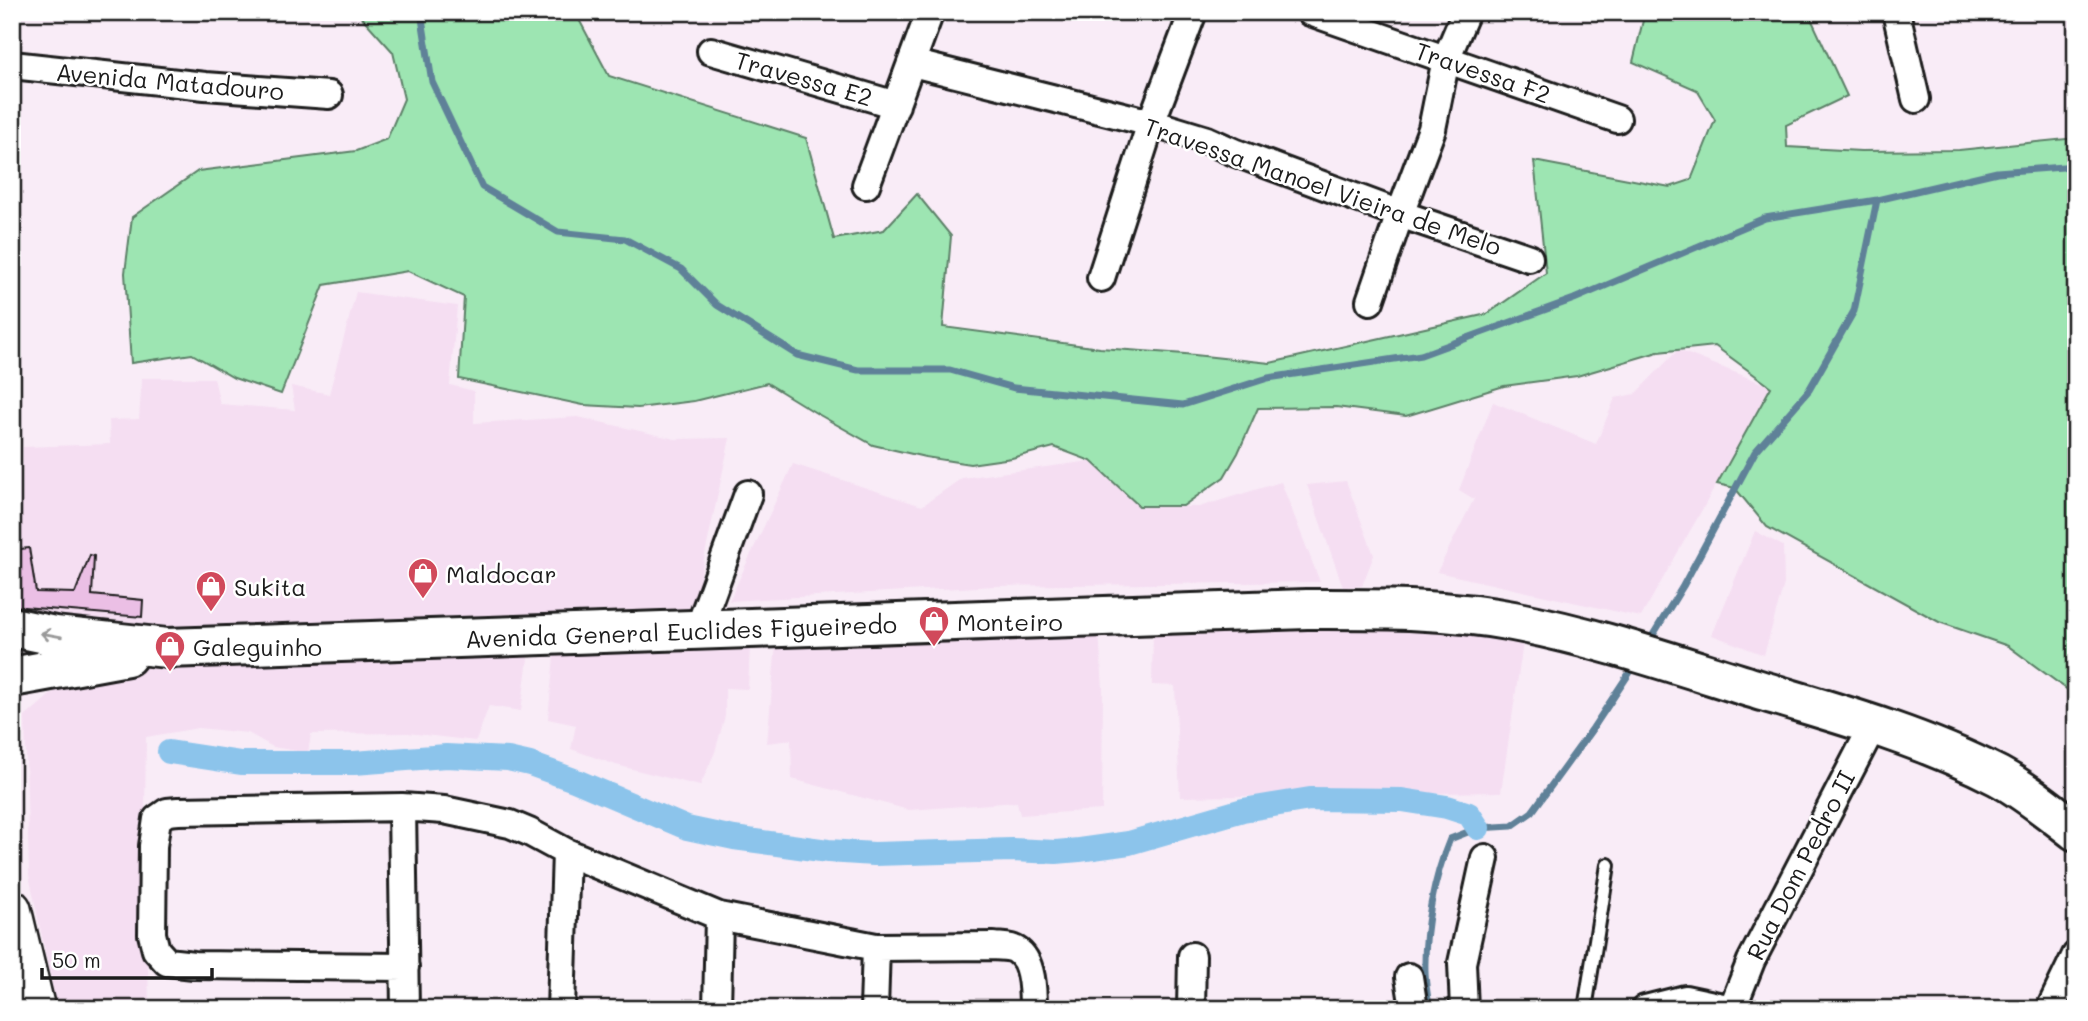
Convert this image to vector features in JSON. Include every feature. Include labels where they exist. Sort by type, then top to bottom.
[{"type":"main road","name":"Avenida General Euclides Figueiredo","points":[[12,627],[55,636],[167,648],[1307,609],[1387,609],[1467,615],[1513,621],[1612,645],[1874,724],[1941,750],[1999,777],[2040,803],[2076,831]]},
{"type":"main road","name":"Avenida General Euclides Figueiredo","points":[[12,677],[167,648]]},
{"type":"main road","points":[[12,909],[36,1009]]},
{"type":"street","points":[[866,185],[930,12]]},
{"type":"street","points":[[1101,278],[1151,123],[1193,12]]},
{"type":"street","name":"Travessa F2","points":[[1310,12],[1617,119]]},
{"type":"street","points":[[1370,301],[1432,129],[1446,59],[1466,12]]},
{"type":"street","points":[[1896,12],[1916,99]]},
{"type":"street","name":"Travessa E2","points":[[711,51],[897,105]]},
{"type":"street","name":"Travessa Manoel Vieira de Melo","points":[[912,63],[1151,123],[1207,140],[1400,214],[1529,258]]},
{"type":"street","name":"Avenida Matadouro","points":[[12,65],[179,84],[329,95]]},
{"type":"street","points":[[698,631],[748,494]]},
{"type":"street","name":"Rua Dom Pedro II","points":[[1732,1009],[1743,976],[1874,724]]},
{"type":"street","points":[[402,807],[404,1009]]},
{"type":"street","points":[[405,967],[172,964],[160,957],[152,934],[153,846],[157,819],[178,811],[402,807],[444,810],[510,824],[566,852],[719,916],[876,947],[994,946],[1018,950],[1028,970],[1033,990],[1033,1009]]},
{"type":"street","points":[[561,1009],[566,852]]},
{"type":"street","points":[[1464,1009],[1462,963],[1485,858]]},
{"type":"street","points":[[717,1009],[719,916]]},
{"type":"street","points":[[874,1009],[876,947]]},
{"type":"street","points":[[2050,1009],[2076,955]]},
{"type":"street","points":[[1191,1009],[1192,956]]},
{"type":"street","points":[[1409,977],[1414,1009]]},
{"type":"street","points":[[1645,1009],[1685,999],[1732,1009]]},
{"type":"lane","points":[[1585,1009],[1608,865]]},
{"type":"shaded area","points":[[356,292],[457,306],[450,385],[474,391],[474,423],[578,417],[675,439],[730,438],[693,610],[138,628],[18,614],[23,447],[110,444],[109,420],[139,419],[142,378],[214,378],[220,404],[295,410],[291,386],[329,394]]},
{"type":"shaded area","points":[[1678,350],[1772,387],[1641,617],[1437,572],[1474,499],[1459,490],[1493,402],[1596,444],[1615,398],[1635,394]]},
{"type":"shaded area","points":[[1091,461],[1140,506],[1199,507],[1281,482],[1320,582],[995,586],[729,601],[793,464],[922,506],[962,478]]},
{"type":"shaded area","points":[[1346,481],[1374,555],[1362,586],[1343,587],[1307,485]]},
{"type":"shaded area","points":[[1755,531],[1783,546],[1784,584],[1764,655],[1712,635]]},
{"type":"shaded area","points":[[1363,619],[1523,643],[1501,792],[1180,797],[1175,686],[1152,685],[1153,628]]},
{"type":"shaded area","points":[[1099,633],[1103,688],[1102,810],[1020,815],[1017,802],[909,810],[792,779],[791,740],[767,743],[776,644]]},
{"type":"shaded area","points":[[530,644],[521,711],[489,706],[476,741],[408,733],[311,734],[308,753],[273,747],[248,733],[198,728],[146,737],[149,1009],[57,1009],[29,875],[25,717],[66,681],[166,654]]},
{"type":"shaded area","points":[[750,645],[748,689],[725,688],[725,716],[715,752],[700,786],[616,765],[571,749],[576,725],[548,719],[555,646]]},
{"type":"green space","points":[[357,12],[575,12],[609,76],[806,138],[834,239],[884,230],[917,194],[951,236],[943,327],[1100,348],[1270,363],[1487,314],[1546,273],[1534,161],[1670,187],[1691,180],[1715,120],[1697,90],[1633,62],[1645,12],[1808,12],[1847,96],[1786,125],[1787,147],[1861,151],[1959,150],[2076,138],[2076,696],[2008,646],[1939,622],[1767,527],[1735,488],[1717,484],[1771,387],[1715,346],[1658,352],[1577,376],[1504,386],[1406,416],[1336,407],[1258,408],[1224,477],[1183,506],[1139,506],[1091,461],[1054,447],[1012,458],[970,464],[873,445],[767,383],[694,401],[638,408],[583,405],[459,379],[464,297],[408,271],[324,285],[281,394],[234,378],[192,354],[131,363],[125,273],[132,217],[198,171],[356,151],[387,139],[404,99],[393,52]]},
{"type":"building","points":[[29,548],[36,592],[75,593],[90,555],[94,556],[92,595],[143,600],[142,617],[12,606],[12,591],[18,591],[20,549]]},
{"type":"waterway","points":[[421,12],[432,82],[482,187],[558,232],[625,239],[681,269],[717,305],[797,355],[858,370],[950,370],[1014,388],[1183,405],[1268,378],[1421,355],[1574,299],[1765,218],[1877,200],[1997,172],[2076,166]]},
{"type":"waterway","points":[[1648,643],[1683,586],[1755,452],[1809,390],[1854,311],[1877,200]]},
{"type":"waterway","points":[[1429,1009],[1425,971],[1428,921],[1439,870],[1450,839],[1478,828],[1512,826],[1532,812],[1636,663]]},
{"type":"waterway","points":[[169,752],[241,763],[354,763],[446,756],[508,759],[574,780],[687,828],[734,838],[828,851],[874,854],[1079,850],[1129,843],[1243,810],[1310,799],[1402,800],[1447,807],[1469,814],[1478,828]]},
{"type":"place","name":"Maldocar","points":[[423,600]]},
{"type":"place","name":"Sukita","points":[[211,613]]},
{"type":"place","name":"Monteiro","points":[[934,648]]},
{"type":"place","name":"Galeguinho","points":[[170,673]]}]
